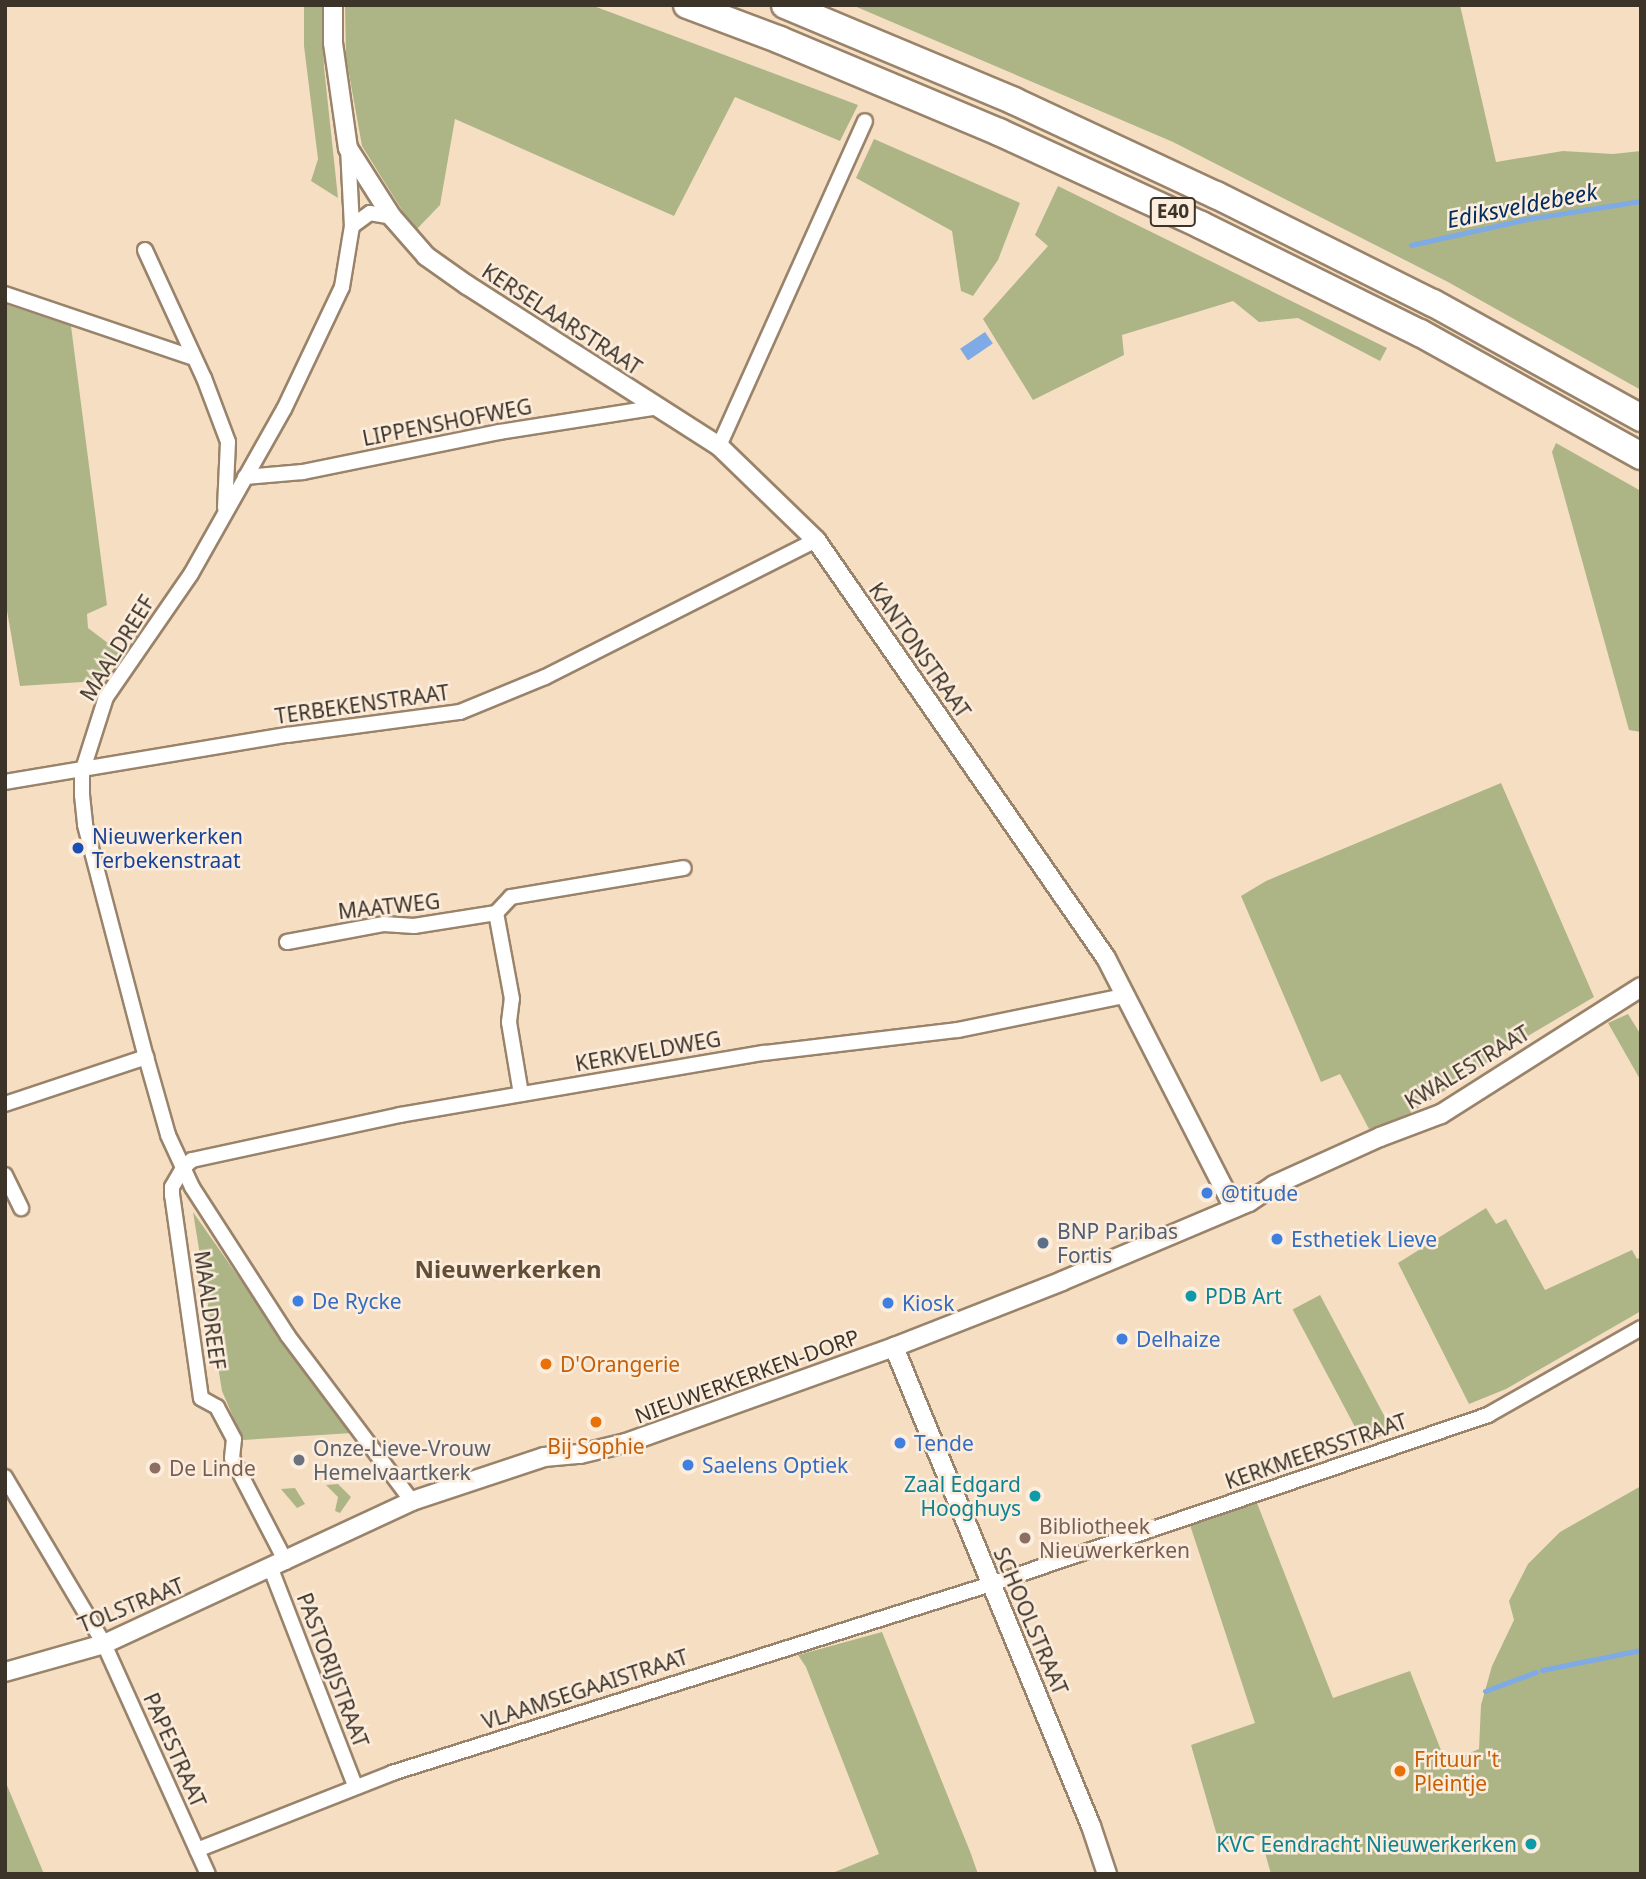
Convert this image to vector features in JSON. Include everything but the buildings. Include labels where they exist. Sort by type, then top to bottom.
[{"type":"highway","name":"E40","points":[[687,5],[780,40],[987,127],[1201,225],[1420,334],[1641,456]]},
{"type":"highway","name":"E40","points":[[786,5],[1014,101],[1216,195],[1433,303],[1641,418]]},
{"type":"street","points":[[224,513],[284,409],[342,287],[352,226],[348,148],[333,43],[333,5]]},
{"type":"street","points":[[719,446],[865,121]]},
{"type":"street","name":"KERSELAARSTRAAT","points":[[348,148],[392,217],[436,263],[719,446]]},
{"type":"street","points":[[352,226],[370,213],[392,217]]},
{"type":"street","name":"MAALDREEF","points":[[145,250],[191,357],[204,378],[228,442],[224,513],[191,574],[106,697],[82,772],[85,825],[168,1135],[191,1187],[288,1336],[412,1501]]},
{"type":"street","points":[[5,295],[191,357]]},
{"type":"street","name":"LIPPENSHOFWEG","points":[[245,477],[303,472],[499,432],[658,407]]},
{"type":"street","name":"KANTONSTRAAT","points":[[719,446],[816,540],[1107,958],[1234,1208]]},
{"type":"street","name":"TERBEKENSTRAAT","points":[[5,782],[82,772],[287,735],[460,712],[545,677],[816,540]]},
{"type":"street","name":"MAATWEG","points":[[287,942],[384,924],[414,926],[496,913],[511,897],[684,868]]},
{"type":"street","points":[[496,913],[512,999],[509,1022],[521,1094]]},
{"type":"street","name":"KWALESTRAAT","points":[[1234,1208],[1274,1185],[1380,1137],[1441,1114],[1639,993]]},
{"type":"street","name":"KERKVELDWEG","points":[[183,1168],[192,1160],[349,1124],[764,1053],[958,1030],[1124,996]]},
{"type":"street","points":[[5,1104],[146,1057]]},
{"type":"street","name":"MAALDREEF","points":[[183,1168],[172,1186],[172,1195],[201,1398],[217,1408],[234,1439],[232,1458],[279,1566]]},
{"type":"street","points":[[5,1175],[21,1208]]},
{"type":"street","name":"NIEUWERKERKEN-DORP","points":[[279,1566],[412,1501],[544,1457],[580,1454],[626,1443],[894,1347],[1234,1208]]},
{"type":"street","name":"KERKMEERSSTRAAT","points":[[991,1584],[1488,1415],[1641,1328]]},
{"type":"street","name":"SCHOOLSTRAAT","points":[[894,1347],[1091,1826],[1107,1874]]},
{"type":"street","name":"PAPESTRAAT","points":[[5,1477],[104,1644],[208,1874]]},
{"type":"street","name":"TOLSTRAAT","points":[[5,1672],[104,1644],[279,1566]]},
{"type":"street","name":"PASTORIJSTRAAT","points":[[279,1566],[355,1786]]},
{"type":"street","name":"VLAAMSEGAAISTRAAT","points":[[197,1850],[355,1786],[746,1659],[991,1584]]},
{"type":"green space","points":[[304,5],[322,5],[324,67],[338,198],[311,181],[318,159],[304,46]]},
{"type":"green space","points":[[345,5],[591,5],[858,105],[840,141],[735,97],[674,216],[455,119],[440,205],[415,231],[362,146],[346,57]]},
{"type":"green space","points":[[852,5],[1460,5],[1496,162],[1563,151],[1613,154],[1641,151],[1641,390],[1448,282],[1173,142]]},
{"type":"green space","points":[[874,139],[1020,203],[998,260],[973,296],[961,291],[952,231],[856,178]]},
{"type":"green space","points":[[1058,186],[1387,348],[1380,361],[1298,318],[1259,322],[1233,301],[1122,335],[1124,355],[1033,400],[983,319],[1048,246],[1035,235]]},
{"type":"green space","points":[[5,304],[71,326],[107,605],[87,614],[88,628],[121,653],[98,681],[20,686],[5,599]]},
{"type":"green space","points":[[1556,443],[1641,491],[1641,732],[1629,730],[1552,452]]},
{"type":"green space","points":[[1501,783],[1594,997],[1516,1043],[1408,1115],[1369,1129],[1340,1074],[1321,1082],[1241,896],[1266,881]]},
{"type":"green space","points":[[1628,1014],[1641,1035],[1641,1081],[1608,1023]]},
{"type":"green space","points":[[1486,1208],[1496,1224],[1506,1219],[1545,1290],[1632,1250],[1637,1259],[1641,1257],[1641,1311],[1506,1389],[1469,1404],[1398,1263]]},
{"type":"green space","points":[[193,1212],[352,1433],[243,1440],[222,1391]]},
{"type":"green space","points":[[1320,1295],[1392,1430],[1364,1445],[1293,1310]]},
{"type":"green space","points":[[338,1484],[351,1497],[340,1513],[335,1511],[338,1497],[326,1485]]},
{"type":"green space","points":[[1641,1486],[1641,1874],[1271,1874],[1260,1835],[1220,1846],[1191,1745],[1255,1723],[1190,1525],[1257,1503],[1333,1698],[1410,1671],[1446,1763],[1479,1749],[1481,1705],[1492,1666],[1514,1620],[1509,1601],[1528,1564],[1560,1532]]},
{"type":"green space","points":[[295,1488],[305,1504],[297,1508],[281,1489]]},
{"type":"green space","points":[[882,1632],[978,1874],[830,1874],[879,1854],[806,1667],[798,1655]]},
{"type":"green space","points":[[6,1783],[44,1874],[5,1874]]},
{"type":"water","points":[[985,332],[993,344],[968,360],[960,349]]},
{"type":"waterway","name":"Ediksveldebeek","points":[[1411,245],[1527,219],[1641,201]]},
{"type":"waterway","points":[[1542,1670],[1641,1650]]},
{"type":"waterway","points":[[1485,1691],[1536,1672]]},
{"type":"place","name":"Nieuwerkerken Terbekenstraat","points":[[78,848]]},
{"type":"place","name":"@titude","points":[[1207,1193]]},
{"type":"place","name":"Esthetiek Lieve","points":[[1277,1239]]},
{"type":"place","name":"BNP Paribas Fortis","points":[[1043,1243]]},
{"type":"place","name":"PDB Art","points":[[1191,1296]]},
{"type":"place","name":"De Rycke","points":[[298,1301]]},
{"type":"place","name":"Kiosk","points":[[888,1303]]},
{"type":"place","name":"Delhaize","points":[[1122,1339]]},
{"type":"place","name":"D'Orangerie","points":[[546,1364]]},
{"type":"place","name":"Bij Sophie","points":[[596,1422]]},
{"type":"place","name":"Tende","points":[[900,1443]]},
{"type":"place","name":"Onze-Lieve-Vrouw Hemelvaartkerk","points":[[299,1460]]},
{"type":"place","name":"Saelens Optiek","points":[[688,1465]]},
{"type":"place","name":"De Linde","points":[[155,1468]]},
{"type":"place","name":"Zaal Edgard Hooghuys","points":[[1035,1496]]},
{"type":"place","name":"Bibliotheek Nieuwerkerken","points":[[1025,1538]]},
{"type":"place","name":"Frituur 't Pleintje","points":[[1400,1771]]},
{"type":"place","name":"KVC Eendracht Nieuwerkerken","points":[[1531,1844]]},
{"type":"district","name":"Nieuwerkerken","points":[[508,1269]]}]
